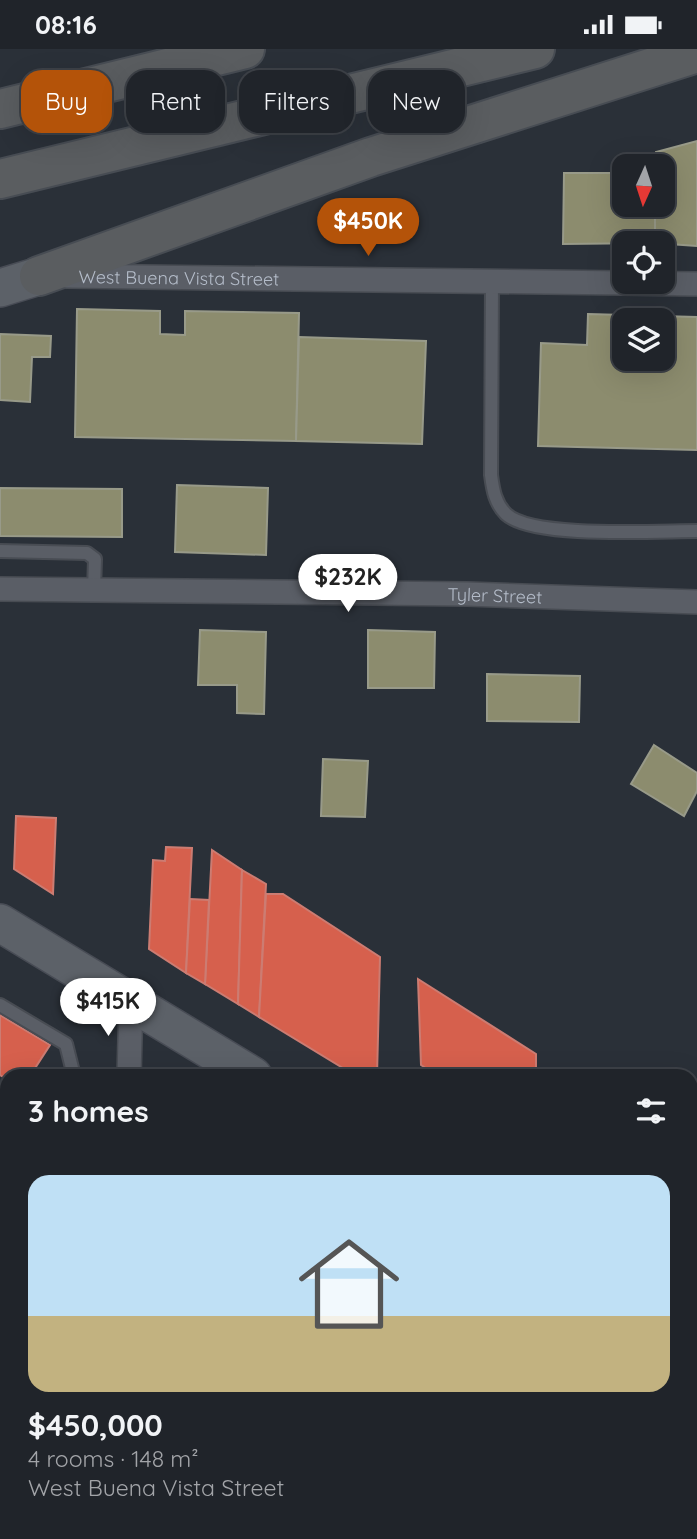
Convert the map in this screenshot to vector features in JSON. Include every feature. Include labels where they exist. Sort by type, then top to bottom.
[{"type":"highway","points":[[0,109],[245,49]]},
{"type":"highway","points":[[0,179],[535,49]]},
{"type":"highway","points":[[39,276],[371,157],[697,53]]},
{"type":"main road","points":[[0,288],[39,276]]},
{"type":"main road","points":[[0,923],[242,1069]]},
{"type":"street","name":"West Buena Vista Street","points":[[39,276],[697,284]]},
{"type":"street","name":"Tyler Street","points":[[0,589],[467,594],[697,602]]},
{"type":"street","points":[[129,1069],[131,1001]]},
{"type":"lane","points":[[492,281],[491,475],[494,496],[507,515],[530,525],[554,529],[697,531]]},
{"type":"lane","points":[[0,551],[87,553],[94,559],[94,590]]},
{"type":"lane","points":[[0,1005],[66,1044],[72,1069]]},
{"type":"building: Shops","points":[[16,816],[56,818],[53,894],[14,869]]},
{"type":"building: Shops","points":[[166,847],[192,848],[186,973],[149,949],[153,860],[165,861]]},
{"type":"building: Shops","points":[[212,850],[242,870],[238,1004],[205,984]]},
{"type":"building: Shops","points":[[242,870],[266,884],[259,1017],[238,1004]]},
{"type":"building: Shops","points":[[266,894],[283,894],[380,957],[377,1069],[344,1069],[259,1017]]},
{"type":"building: Shops","points":[[190,899],[209,900],[205,984],[186,973]]},
{"type":"building: Shops","points":[[418,979],[536,1054],[536,1069],[427,1069],[421,1065]]},
{"type":"building: Shops","points":[[0,1015],[50,1045],[35,1069],[0,1069]]},
{"type":"building: Industry","points":[[697,141],[697,246],[675,244],[675,231],[655,231],[655,217],[676,217],[676,154],[656,152]]},
{"type":"building: Industry","points":[[564,173],[612,173],[612,217],[655,217],[655,231],[612,231],[612,243],[563,244]]},
{"type":"building: Industry","points":[[77,309],[160,311],[160,334],[185,335],[185,311],[299,313],[296,441],[75,437]]},
{"type":"building: Industry","points":[[588,314],[612,315],[612,371],[675,371],[675,316],[697,317],[697,450],[538,446],[541,343],[587,345]]},
{"type":"building: Industry","points":[[0,334],[51,336],[50,357],[32,357],[30,402],[0,400]]},
{"type":"building: Industry","points":[[299,337],[426,341],[422,444],[296,441]]},
{"type":"building: Industry","points":[[177,485],[268,488],[266,555],[175,552]]},
{"type":"building: Industry","points":[[0,488],[122,489],[122,537],[0,536]]},
{"type":"building: Industry","points":[[200,630],[266,632],[264,714],[237,713],[237,685],[198,685]]},
{"type":"building: Industry","points":[[368,630],[435,632],[434,688],[368,688]]},
{"type":"building: Industry","points":[[487,674],[580,676],[579,722],[487,721]]},
{"type":"building: Industry","points":[[654,745],[697,773],[697,791],[684,816],[631,784]]},
{"type":"building: Industry","points":[[323,759],[368,761],[365,817],[321,816]]}]
